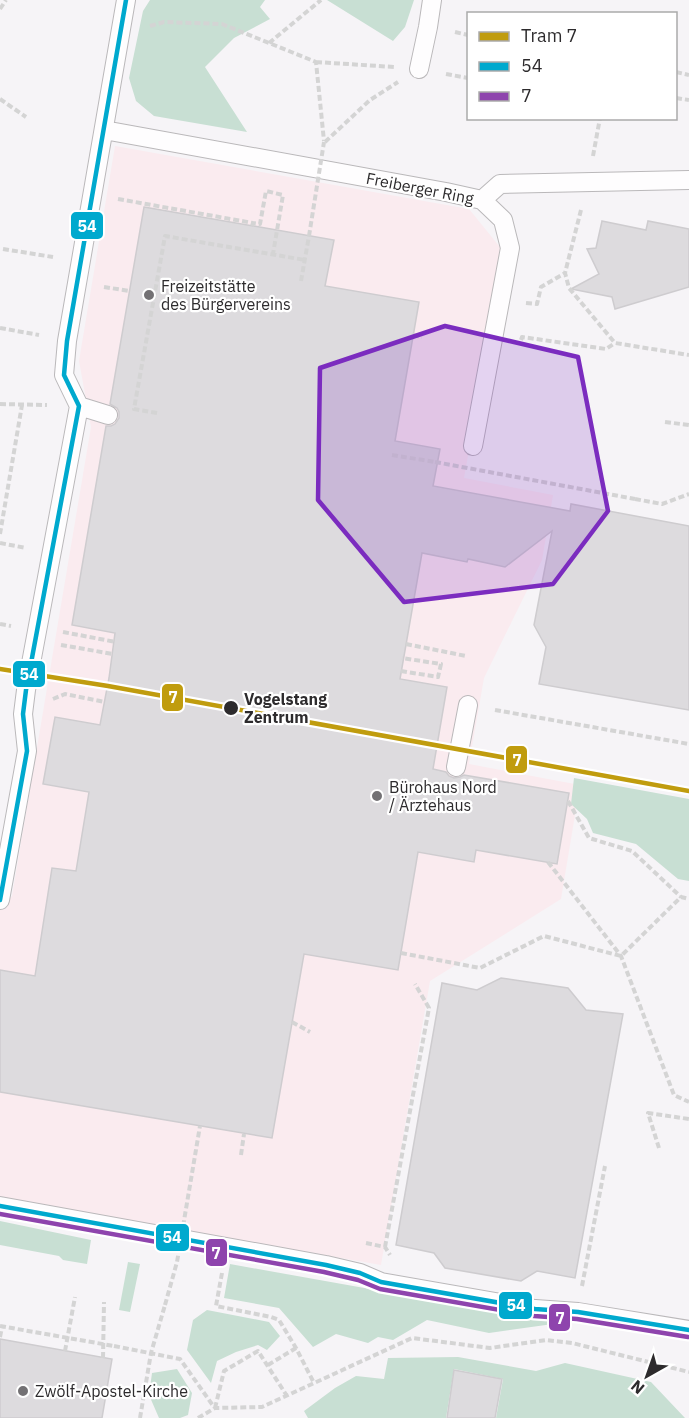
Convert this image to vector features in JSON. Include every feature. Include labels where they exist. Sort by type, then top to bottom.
[{"type":"lane","points":[[0,900],[27,751],[24,702],[79,406],[64,375],[67,340],[126,0]]},
{"type":"lane","points":[[419,69],[432,0]]},
{"type":"lane","name":"Freiberger Ring","points":[[104,130],[482,200],[503,220],[510,248],[473,446]]},
{"type":"lane","points":[[482,200],[500,184],[689,180]]},
{"type":"lane","points":[[79,406],[108,415]]},
{"type":"lane","points":[[456,767],[468,705]]},
{"type":"lane","points":[[0,1206],[326,1265],[360,1273],[381,1282],[535,1309],[578,1312],[689,1330]]},
{"type":"path","points":[[0,9],[6,0]]},
{"type":"path","points":[[269,43],[321,0]]},
{"type":"path","points":[[120,34],[164,22],[222,24],[316,62],[419,69]]},
{"type":"path","points":[[301,281],[324,142],[316,62]]},
{"type":"path","points":[[324,142],[370,100],[419,69]]},
{"type":"path","points":[[0,99],[26,117]]},
{"type":"path","points":[[600,120],[588,183],[565,273],[569,288],[615,343],[689,355]]},
{"type":"path","points":[[92,194],[253,225],[260,224],[266,191],[283,195],[273,254]]},
{"type":"path","points":[[157,413],[134,409],[165,236],[305,260]]},
{"type":"path","points":[[3,249],[49,257]]},
{"type":"path","points":[[537,304],[541,287],[565,273]]},
{"type":"path","points":[[0,328],[39,335]]},
{"type":"path","points":[[413,335],[422,337]]},
{"type":"path","points":[[520,346],[522,337],[606,350],[615,343]]},
{"type":"path","points":[[0,404],[79,406]]},
{"type":"path","points":[[0,534],[22,405]]},
{"type":"path","points":[[665,422],[689,425]]},
{"type":"path","points":[[392,455],[662,504],[689,494]]},
{"type":"path","points":[[37,631],[62,645],[113,654]]},
{"type":"path","points":[[63,632],[116,643],[76,636]]},
{"type":"path","points":[[406,644],[466,656]]},
{"type":"path","points":[[401,671],[438,677],[441,664],[402,658]]},
{"type":"path","points":[[468,705],[689,744]]},
{"type":"path","points":[[568,801],[589,838],[632,851],[681,897],[689,898]]},
{"type":"path","points":[[548,862],[621,956],[674,1095],[689,1102]]},
{"type":"path","points":[[621,956],[681,897]]},
{"type":"path","points":[[400,953],[480,968],[544,936],[621,956]]},
{"type":"path","points":[[386,1247],[429,1008],[416,984]]},
{"type":"path","points":[[292,1022],[310,1032]]},
{"type":"path","points":[[659,1148],[648,1113],[689,1119]]},
{"type":"path","points":[[140,1418],[151,1353],[177,1262],[200,1126]]},
{"type":"path","points":[[241,1155],[244,1134]]},
{"type":"path","points":[[582,1290],[605,1166]]},
{"type":"path","points":[[65,1351],[75,1297]]},
{"type":"path","points":[[103,1358],[104,1302]]},
{"type":"path","points":[[216,1306],[279,1320],[314,1383]]},
{"type":"path","points":[[0,1337],[1,1326],[180,1359],[215,1408]]},
{"type":"path","points":[[198,1418],[215,1408],[262,1407],[412,1338],[490,1348],[546,1340],[563,1342],[689,1372]]},
{"type":"path","points":[[268,1365],[296,1348]]},
{"type":"path","points":[[215,1408],[224,1371],[258,1351],[287,1396]]},
{"type":"highlighted area","points":[[445,326],[578,357],[608,511],[553,584],[404,602],[318,500],[320,368]]},
{"type":"shaded area","points":[[115,146],[469,209],[504,252],[464,478],[553,495],[542,560],[484,678],[469,764],[580,785],[561,899],[430,981],[381,1265],[0,1198],[0,910],[12,896],[91,427],[79,361]]},
{"type":"green space","points":[[150,0],[265,0],[260,7],[270,19],[234,38],[205,67],[247,132],[154,116],[136,101],[129,78],[143,11]]},
{"type":"green space","points":[[327,0],[414,0],[405,27],[393,41]]},
{"type":"green space","points":[[574,778],[689,799],[689,881],[678,879],[636,844],[593,833],[587,819],[571,804]]},
{"type":"green space","points":[[0,1221],[91,1240],[87,1264],[63,1260],[59,1256],[0,1245]]},
{"type":"green space","points":[[128,1262],[140,1264],[130,1312],[119,1310]]},
{"type":"green space","points":[[230,1264],[560,1323],[489,1333],[427,1320],[393,1340],[378,1337],[368,1343],[336,1334],[313,1347],[279,1308],[224,1298]]},
{"type":"green space","points":[[207,1310],[269,1322],[280,1336],[267,1350],[258,1345],[217,1361],[211,1383],[187,1350],[193,1320]]},
{"type":"green space","points":[[458,1357],[536,1371],[565,1363],[651,1382],[685,1418],[496,1418],[503,1379],[454,1369],[446,1418],[308,1418],[304,1411],[356,1376],[384,1379],[388,1358]]},
{"type":"green space","points":[[177,1369],[192,1393],[188,1415],[180,1418],[159,1418],[149,1395],[152,1373]]},
{"type":"building","points":[[144,207],[334,240],[325,286],[419,302],[395,441],[440,449],[433,486],[570,511],[571,504],[689,526],[689,710],[539,684],[546,647],[534,625],[552,531],[505,567],[422,553],[400,679],[447,687],[433,769],[446,772],[454,778],[464,775],[569,793],[557,864],[476,850],[474,862],[418,852],[398,970],[304,954],[272,1138],[0,1092],[0,970],[35,976],[52,868],[76,871],[89,792],[43,784],[55,717],[100,725],[109,678],[115,633],[72,625],[106,426],[115,424],[119,418],[117,408],[110,404]]},
{"type":"building","points":[[602,221],[646,230],[648,221],[689,229],[689,287],[615,309],[612,297],[571,289],[599,274],[587,249],[596,248]]},
{"type":"building","points":[[501,978],[568,988],[586,1010],[623,1014],[575,1278],[537,1271],[521,1281],[445,1268],[434,1253],[396,1245],[442,983],[477,990]]},
{"type":"building","points":[[0,1339],[112,1359],[102,1418],[0,1418]]},
{"type":"building","points":[[454,1370],[502,1379],[495,1418],[447,1418]]},
{"type":"tram line","name":"7","points":[[0,669],[108,686],[689,791]]},
{"type":"transit line","name":"54","points":[[0,900],[27,751],[23,714],[26,690],[79,406],[64,375],[67,341],[126,0]]},
{"type":"transit line","name":"54","points":[[0,1206],[326,1265],[360,1273],[381,1282],[535,1309],[578,1312],[689,1330]]},
{"type":"transit line","name":"7","points":[[0,1214],[324,1272],[358,1280],[380,1289],[534,1316],[577,1319],[688,1337]]},
{"type":"place","name":"Freizeitstätte des Bürgervereins","points":[[149,295]]},
{"type":"place","name":"Vogelstang Zentrum","points":[[231,708]]},
{"type":"place","name":"Bürohaus Nord / Ärztehaus","points":[[377,796]]},
{"type":"place","name":"Zwölf-Apostel-Kirche","points":[[23,1391]]}]
